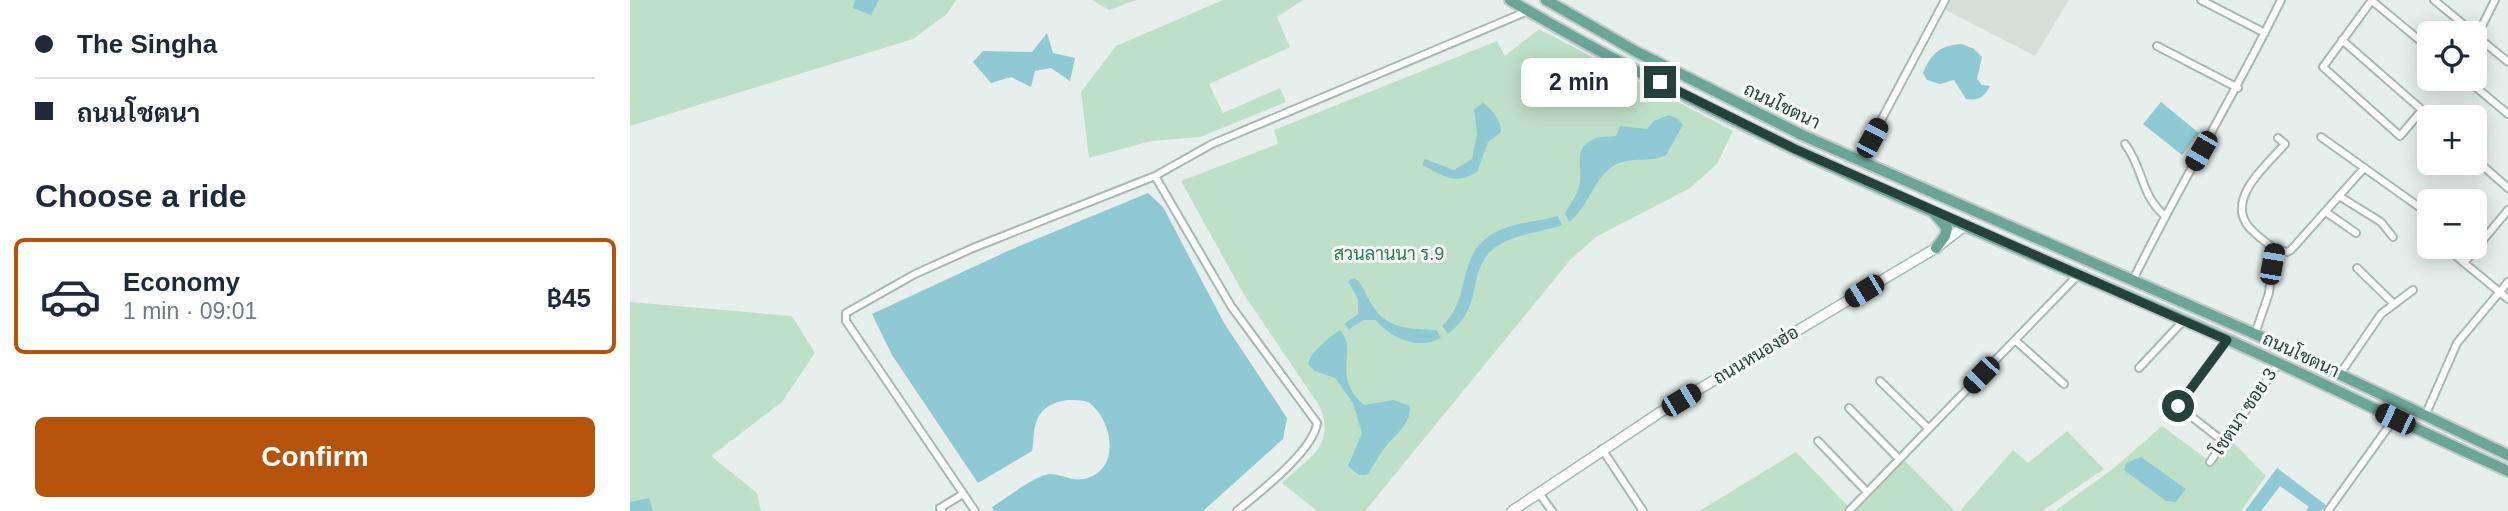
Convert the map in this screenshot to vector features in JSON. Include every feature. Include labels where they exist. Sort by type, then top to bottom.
[{"type":"main road","name":"ถนนโชตนา","points":[[1510,0],[1636,70],[1795,149],[2184,320],[2508,471]]},
{"type":"main road","name":"ถนนโชตนา","points":[[1552,1],[1637,52],[1802,135],[2255,334],[2508,456]]},
{"type":"main road","points":[[1795,149],[1802,135]]},
{"type":"main road","points":[[1931,210],[1947,228],[1945,236],[1936,248]]},
{"type":"main road","points":[[1966,225],[1972,210]]},
{"type":"main road","name":"ถนนหนองฮ่อ","points":[[1512,511],[1602,449],[1936,248],[1966,225]]},
{"type":"street","points":[[1860,160],[1945,0]]},
{"type":"street","points":[[2201,0],[2265,33]]},
{"type":"street","points":[[2133,280],[2164,215],[2238,88],[2281,0]]},
{"type":"street","points":[[2417,38],[2371,0],[2323,67],[2400,136],[2417,116]]},
{"type":"street","points":[[2434,0],[2459,21]]},
{"type":"street","points":[[2483,21],[2495,0]]},
{"type":"street","points":[[975,511],[846,321],[846,313],[915,274],[1155,176],[1212,144],[1528,11]]},
{"type":"street","points":[[2342,40],[2417,106]]},
{"type":"street","points":[[2487,44],[2508,62]]},
{"type":"street","points":[[2157,46],[2238,88]]},
{"type":"street","points":[[2480,91],[2508,114]]},
{"type":"street","points":[[2321,137],[2417,206]]},
{"type":"street","points":[[2278,138],[2285,144],[2250,185],[2242,210],[2247,226],[2274,249],[2287,252],[2291,250],[2364,168]]},
{"type":"street","points":[[2125,144],[2135,157],[2150,202],[2164,215]]},
{"type":"street","points":[[2487,169],[2508,188]]},
{"type":"street","points":[[1155,176],[1231,306],[1317,423],[1316,435],[1304,449],[1237,511]]},
{"type":"street","points":[[2339,196],[2381,222],[2393,237]]},
{"type":"street","points":[[2464,263],[2508,211]]},
{"type":"street","points":[[2326,212],[2356,233]]},
{"type":"street","points":[[2255,334],[2269,293],[2274,249]]},
{"type":"street","points":[[2459,259],[2508,299]]},
{"type":"street","points":[[2357,268],[2393,303]]},
{"type":"street","points":[[1849,511],[2078,275]]},
{"type":"street","points":[[2425,417],[2457,343],[2508,282]]},
{"type":"street","points":[[2340,374],[2381,314],[2413,290]]},
{"type":"street","points":[[2138,368],[2184,320]]},
{"type":"street","points":[[2015,340],[2064,384]]},
{"type":"street","points":[[2224,442],[2178,406],[2227,340]]},
{"type":"street","name":"โชตนา ซอย 3","points":[[2210,462],[2278,363]]},
{"type":"street","points":[[1880,381],[1929,429]]},
{"type":"street","points":[[1849,408],[1899,459]]},
{"type":"street","points":[[2328,511],[2395,419]]},
{"type":"street","points":[[1818,441],[1867,492]]},
{"type":"street","points":[[1602,449],[1643,511]]},
{"type":"street","points":[[1539,493],[1552,511]]},
{"type":"street","points":[[942,511],[940,508],[963,494]]},
{"type":"shaded area","points":[[1949,0],[2069,0],[2035,56],[1944,9]]},
{"type":"green space","points":[[630,0],[956,0],[947,14],[913,39],[630,126]]},
{"type":"green space","points":[[1092,0],[1136,0],[1109,10]]},
{"type":"green space","points":[[1223,0],[1303,0],[1277,17],[1290,47],[1209,84],[1223,113],[1280,88],[1286,102],[1200,137],[1151,141],[1089,158],[1081,92],[1116,46]]},
{"type":"green space","name":"สวนลานนา ร.9","points":[[1539,29],[1733,131],[1717,164],[1690,188],[1596,237],[1571,259],[1365,511],[1317,511],[1282,483],[1310,458],[1322,442],[1324,420],[1320,407],[1243,293],[1181,181],[1278,144],[1274,130],[1497,41],[1505,56]]},
{"type":"green space","points":[[630,302],[792,316],[815,353],[782,402],[711,456],[757,493],[761,511],[630,511]]},
{"type":"green space","points":[[2162,426],[2208,460],[2231,440],[2266,476],[2241,511],[2055,511],[2114,468]]},
{"type":"green space","points":[[2067,431],[2104,469],[2042,511],[1960,511],[2013,450],[2028,463]]},
{"type":"green space","points":[[1796,452],[1848,506],[1843,511],[1699,511]]},
{"type":"green space","points":[[1904,460],[1955,511],[1853,511]]},
{"type":"water","points":[[855,0],[879,0],[871,15],[853,8]]},
{"type":"water","points":[[1047,33],[1053,53],[1075,58],[1070,81],[1051,68],[1035,71],[1031,87],[1011,77],[991,83],[973,62],[983,51],[1032,52]]},
{"type":"water","points":[[1962,44],[1974,49],[1982,57],[1977,79],[1982,85],[1990,86],[1978,99],[1966,99],[1954,80],[1940,84],[1927,80],[1923,73],[1937,52],[1948,46]]},
{"type":"water","points":[[2161,102],[2199,133],[2182,155],[2143,124]]},
{"type":"water","points":[[1483,103],[1495,115],[1501,132],[1488,142],[1477,172],[1456,179],[1443,176],[1422,165],[1425,159],[1454,170],[1472,159],[1477,134],[1474,109]]},
{"type":"water","points":[[1669,115],[1683,125],[1666,155],[1626,161],[1613,166],[1600,179],[1576,216],[1569,222],[1565,213],[1579,187],[1583,147],[1597,138],[1616,136],[1620,126],[1647,129],[1654,121]]},
{"type":"water","points":[[1148,193],[1163,207],[1224,323],[1287,418],[1283,439],[1203,511],[994,511],[992,507],[1042,476],[1053,474],[1084,479],[1096,474],[1109,456],[1110,444],[1108,432],[1097,410],[1088,402],[1072,400],[1050,405],[1036,423],[1032,451],[978,483],[892,355],[872,314],[1010,250]]},
{"type":"water","points":[[1558,216],[1562,225],[1506,241],[1490,252],[1479,271],[1467,313],[1448,334],[1442,326],[1457,304],[1472,256],[1479,245],[1505,228]]},
{"type":"water","points":[[1354,278],[1375,310],[1389,322],[1406,328],[1436,330],[1441,338],[1424,343],[1406,341],[1390,333],[1376,320],[1364,320],[1349,329],[1344,324],[1358,314],[1358,299],[1348,281]]},
{"type":"water","points":[[1340,330],[1347,346],[1346,374],[1349,384],[1364,405],[1393,400],[1410,406],[1406,423],[1367,475],[1359,475],[1348,466],[1362,433],[1353,403],[1335,378],[1315,371],[1308,364],[1316,350]]},
{"type":"water","points":[[2141,457],[2186,489],[2176,502],[2166,501],[2124,470],[2126,463]]},
{"type":"water","points":[[2277,468],[2326,505],[2321,511],[2306,511],[2309,507],[2280,486],[2261,511],[2245,511]]},
{"type":"water","points":[[649,498],[653,511],[630,511],[630,502]]},
{"type":"route","points":[[1660,82],[1795,149],[2227,340],[2178,406]]}]
